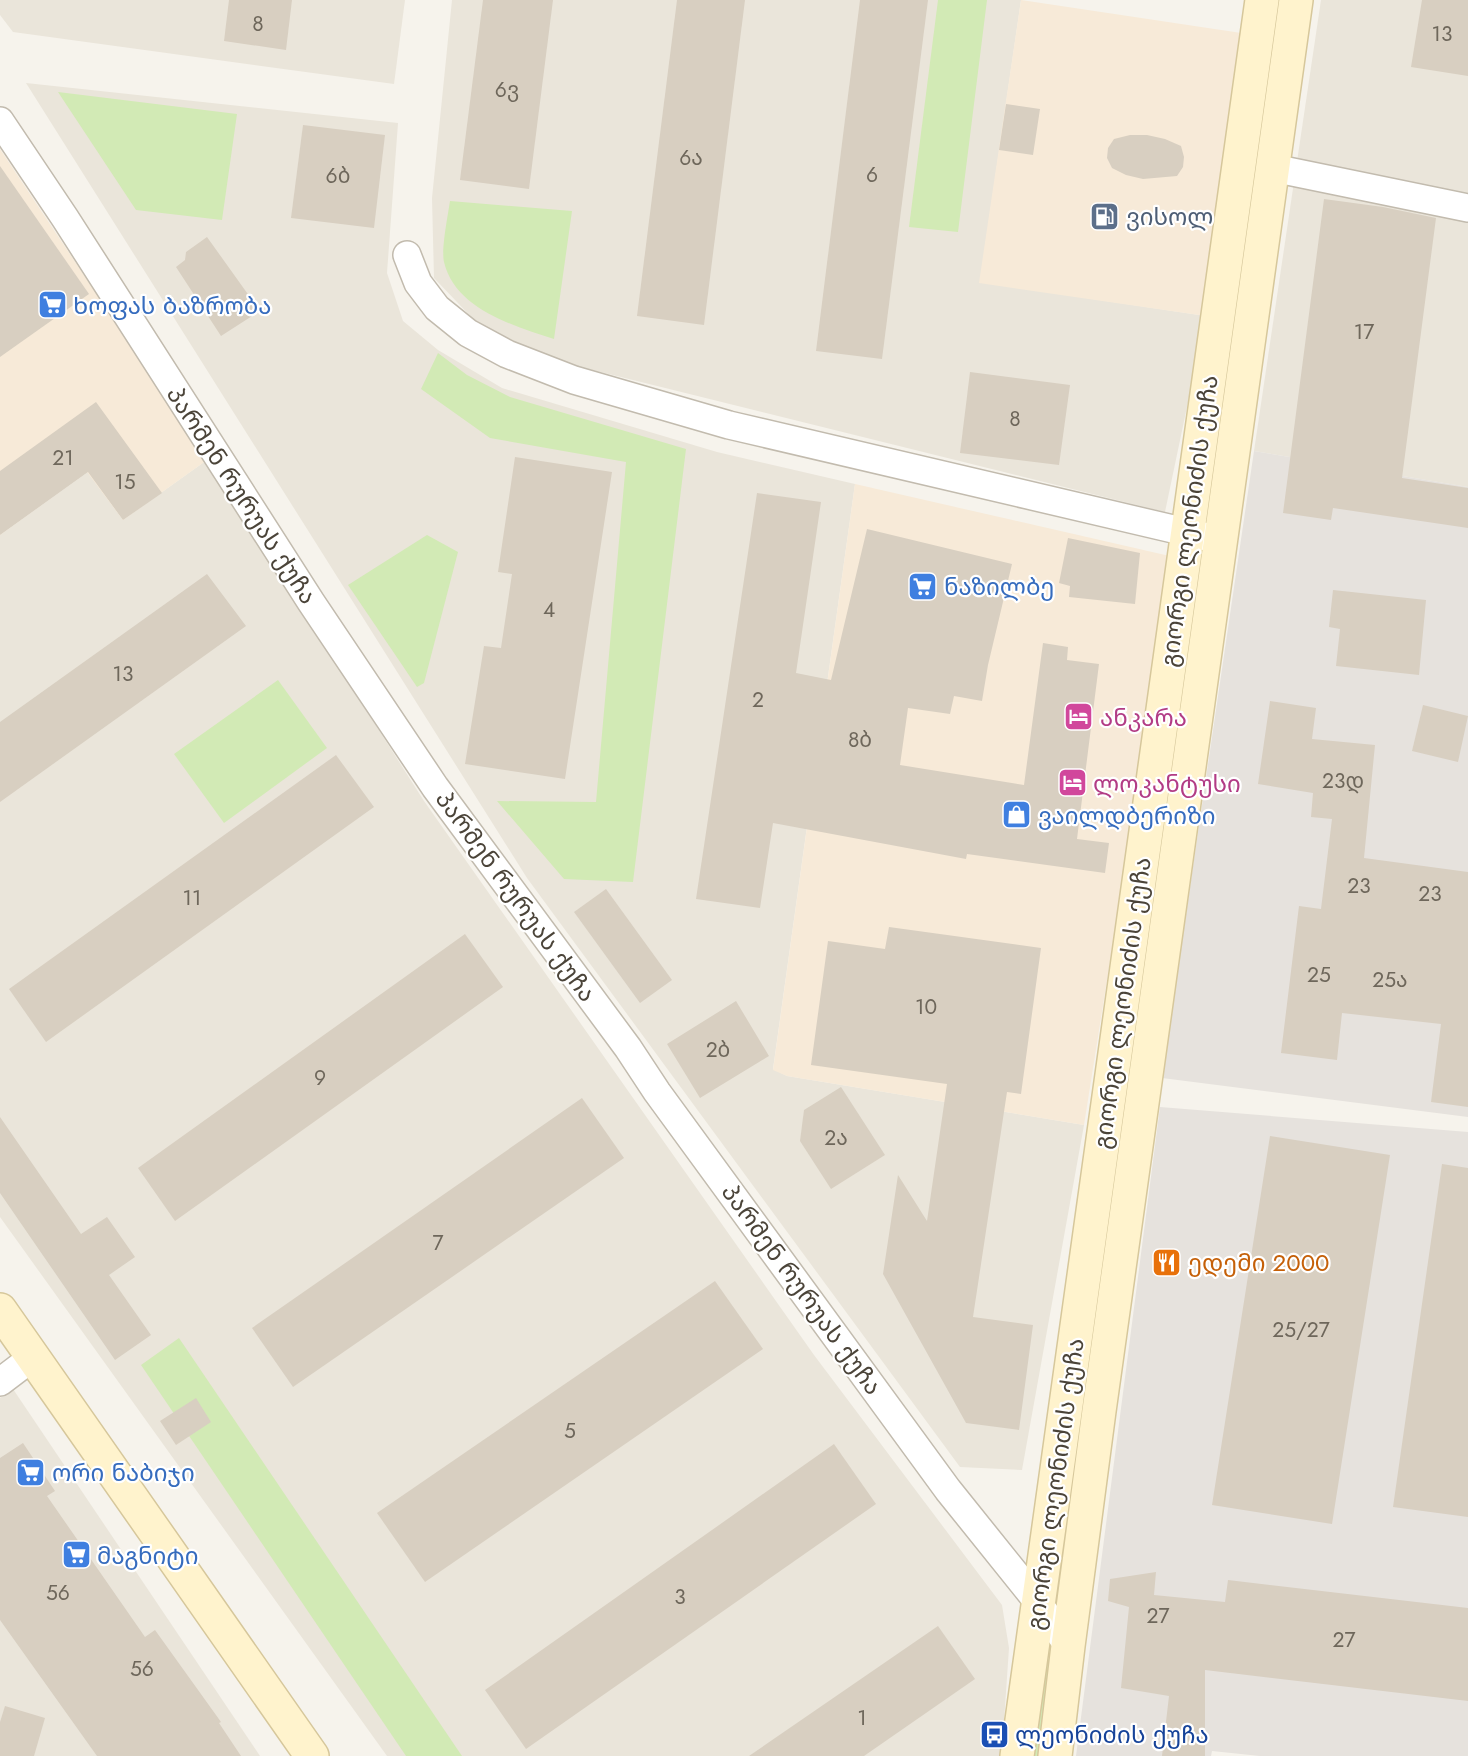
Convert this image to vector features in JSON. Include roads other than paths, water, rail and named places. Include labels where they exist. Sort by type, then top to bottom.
[{"type":"main road","name":"გიორგი ლეონიძის ქუჩა","points":[[1017,1756],[1262,0]]},
{"type":"main road","name":"გიორგი ლეონიძის ქუჩა","points":[[1055,1756],[1068,1646],[1296,0]]},
{"type":"main road","points":[[0,1310],[312,1756]]},
{"type":"street","name":"პარმენ რურუას ქუჩა","points":[[0,121],[311,602],[435,787],[628,1048],[657,1092],[948,1490],[1038,1602],[1068,1646]]},
{"type":"street","points":[[1273,168],[1468,208]]},
{"type":"street","points":[[407,255],[418,283],[437,309],[468,333],[507,354],[574,380],[729,425],[1220,540]]},
{"type":"street","points":[[0,1382],[33,1357]]},
{"type":"place","name":"ვისოლ","points":[[1105,216]]},
{"type":"place","name":"Ხოფას Ბაზრობა","points":[[52,305]]},
{"type":"place","name":"ნაზილბე","points":[[923,586]]},
{"type":"place","name":"ანკარა","points":[[1079,717]]},
{"type":"place","name":"ლოკანტუსი","points":[[1072,783]]},
{"type":"place","name":"ვაილდბერიზი","points":[[1017,815]]},
{"type":"place","name":"ედემი 2000","points":[[1167,1262]]},
{"type":"place","name":"ორი ნაბიჯი","points":[[31,1472]]},
{"type":"place","name":"მაგნიტი","points":[[76,1555]]},
{"type":"place","name":"ლეონიძის ქუჩა","points":[[994,1734]]}]
